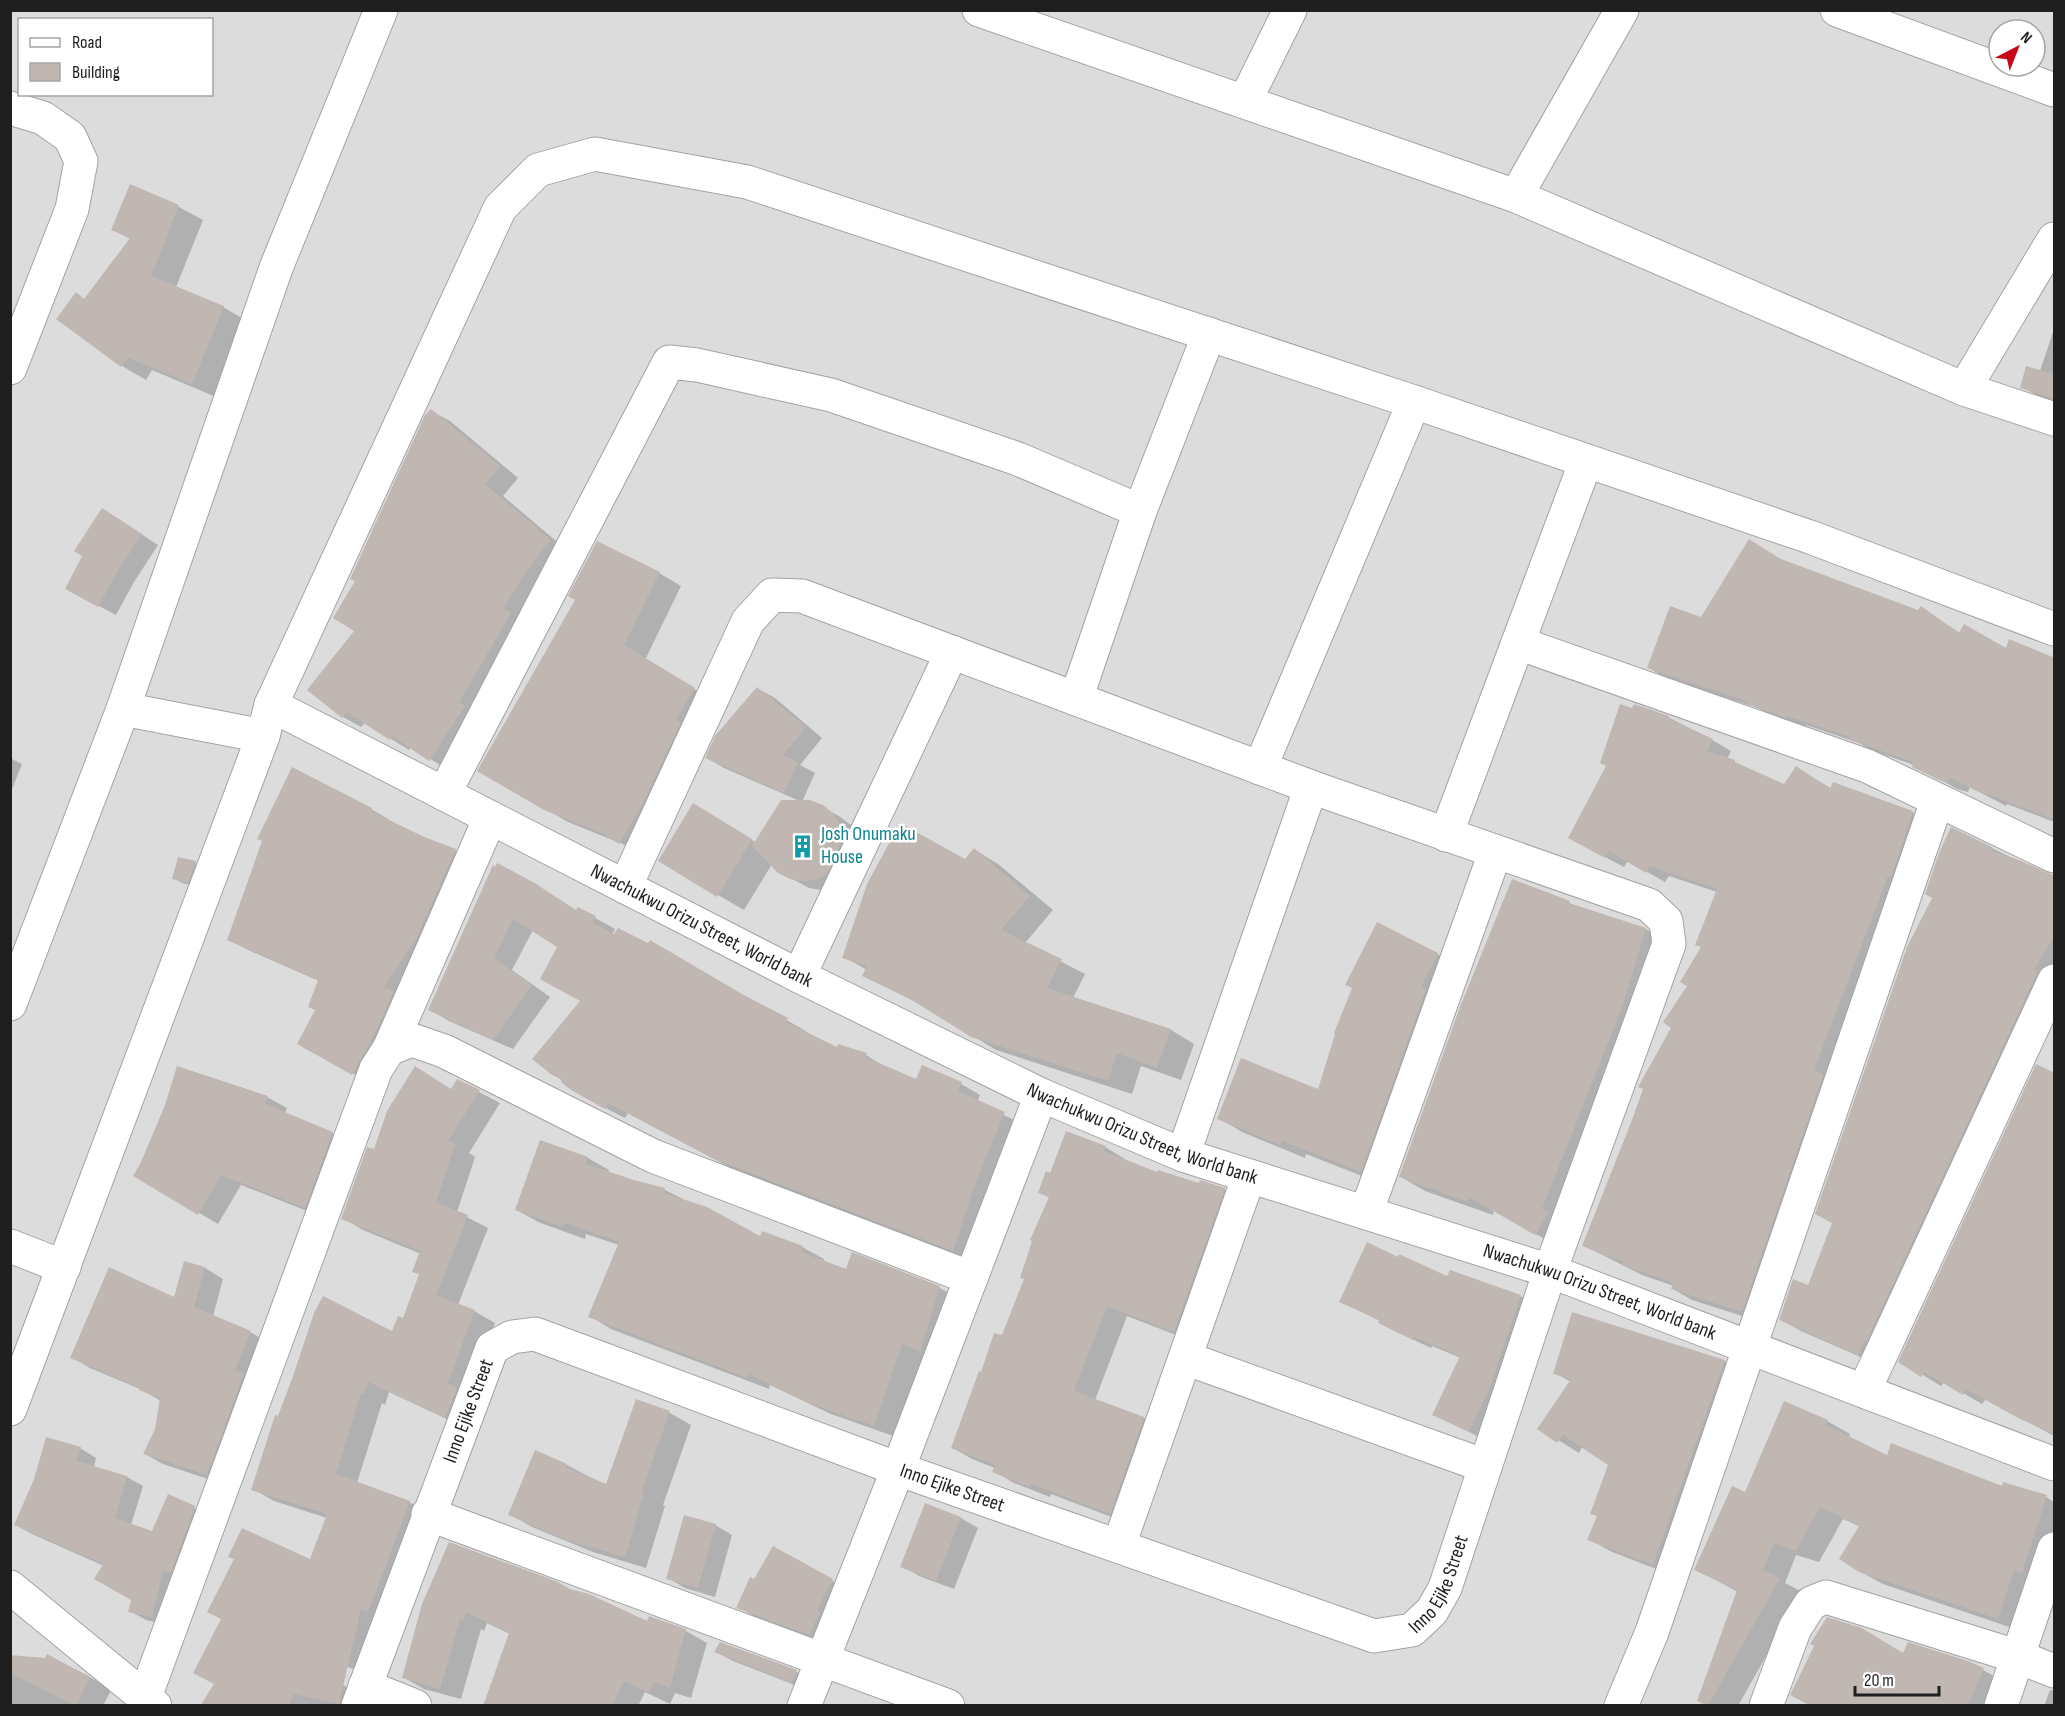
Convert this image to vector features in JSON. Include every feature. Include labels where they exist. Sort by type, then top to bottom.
[{"type":"street","points":[[10,1004],[123,709],[276,268],[381,10]]},
{"type":"street","points":[[979,10],[1516,196],[1964,389],[2055,419]]},
{"type":"street","points":[[1245,101],[1290,10]]},
{"type":"street","points":[[1516,196],[1622,10]]},
{"type":"street","points":[[1837,10],[2055,90]]},
{"type":"street","points":[[10,108],[43,118],[70,137],[81,161],[72,209],[10,368]]},
{"type":"street","points":[[10,1409],[263,736],[271,705],[500,208],[538,170],[595,154],[747,182],[1586,460],[1810,537],[2055,629]]},
{"type":"street","points":[[1964,389],[2055,238]]},
{"type":"street","points":[[1076,699],[1140,511],[1209,334]]},
{"type":"street","points":[[444,794],[669,362],[697,365],[831,395],[1018,459],[1140,511]]},
{"type":"street","points":[[1260,768],[1414,402]]},
{"type":"street","points":[[1446,835],[1586,460]]},
{"type":"street","name":"Inno Ejike Street","points":[[361,1696],[492,1348],[512,1337],[535,1334],[898,1469],[1374,1636],[1412,1630],[1432,1611],[1445,1588],[1550,1271],[1669,944],[1666,921],[1649,905],[1311,787],[802,596],[772,596],[748,621],[626,887]]},
{"type":"street","points":[[1518,643],[1867,766],[2055,856]]},
{"type":"street","points":[[798,976],[952,652]]},
{"type":"street","name":"Nwachukwu Orizu Street, World bank","points":[[271,705],[798,976],[1041,1095],[1183,1155],[1550,1271],[2055,1464]]},
{"type":"street","points":[[123,709],[263,736]]},
{"type":"street","points":[[1183,1155],[1311,787]]},
{"type":"street","points":[[1621,1706],[1652,1632],[1936,801]]},
{"type":"street","points":[[10,1587],[150,1701],[376,1069],[389,1049],[490,818]]},
{"type":"street","points":[[1366,1213],[1495,853]]},
{"type":"street","points":[[1864,1391],[2055,981]]},
{"type":"street","points":[[389,1049],[412,1040],[444,1051],[653,1156],[971,1278]]},
{"type":"street","points":[[804,1706],[898,1469],[1041,1095]]},
{"type":"street","points":[[1119,1545],[1249,1176]]},
{"type":"street","points":[[10,1246],[64,1267]]},
{"type":"street","points":[[1185,1358],[1485,1466]]},
{"type":"street","points":[[428,1514],[948,1706]]},
{"type":"street","points":[[2001,1706],[2055,1549]]},
{"type":"street","points":[[1767,1706],[1795,1628],[1812,1603],[1826,1597],[2019,1657],[2055,1671]]},
{"type":"street","points":[[361,1696],[415,1706]]},
{"type":"shaded area","points":[[11,11],[2054,11],[2054,1705],[11,1705]]},
{"type":"building","points":[[130,184],[179,205],[151,276],[224,306],[192,384],[128,358],[121,367],[56,319],[76,292],[84,299],[130,238],[111,230]]},
{"type":"building","points":[[2026,366],[2055,374],[2055,399],[2020,388]]},
{"type":"building","points":[[431,409],[500,466],[485,484],[551,540],[535,559],[503,608],[511,613],[459,702],[465,706],[429,761],[392,736],[390,740],[346,712],[342,718],[307,690],[354,631],[333,618],[355,581],[350,579],[425,415]]},
{"type":"building","points":[[102,508],[142,534],[98,607],[65,589],[82,556],[74,551]]},
{"type":"building","points":[[1749,539],[1781,559],[1918,610],[1921,606],[1959,633],[1964,624],[2006,648],[2009,639],[2055,658],[2055,820],[1988,794],[1987,796],[1950,778],[1948,783],[1939,780],[1912,767],[1913,762],[1850,740],[1851,737],[1787,716],[1787,718],[1748,704],[1749,702],[1647,668],[1670,606],[1701,617]]},
{"type":"building","points":[[597,541],[660,572],[624,645],[695,688],[676,720],[681,722],[642,805],[619,844],[604,834],[544,810],[477,771],[575,600],[568,596]]},
{"type":"building","points":[[757,687],[806,727],[783,755],[798,762],[784,793],[705,758],[715,736]]},
{"type":"building","points":[[1620,704],[1632,708],[1634,704],[1669,716],[1668,718],[1713,739],[1707,751],[1735,760],[1784,784],[1796,766],[1830,789],[1833,782],[1913,811],[1891,878],[1888,876],[1814,1070],[1823,1075],[1742,1312],[1671,1289],[1673,1283],[1622,1265],[1623,1262],[1582,1246],[1643,1089],[1638,1087],[1671,1028],[1663,1022],[1687,986],[1680,982],[1701,947],[1695,945],[1717,889],[1649,866],[1646,873],[1609,851],[1605,858],[1568,838],[1606,766],[1600,763]]},
{"type":"building","points":[[292,767],[372,808],[371,811],[424,837],[456,849],[416,939],[384,987],[394,991],[352,1075],[297,1044],[315,1010],[308,1007],[318,980],[227,940],[262,841],[257,839]]},
{"type":"building","name":"Josh Onumaku House","points":[[781,800],[810,800],[823,805],[834,814],[841,826],[843,838],[827,874],[816,880],[790,879],[778,873],[752,846]]},
{"type":"building","points":[[693,803],[752,839],[717,897],[658,861]]},
{"type":"building","points":[[900,823],[965,859],[974,848],[1030,896],[1001,930],[1062,959],[1047,988],[1171,1029],[1157,1068],[1117,1053],[1108,1081],[971,1037],[912,1000],[862,976],[867,966],[842,958],[867,884]]},
{"type":"building","points":[[1951,827],[1992,847],[1992,851],[2055,876],[2055,936],[2034,969],[2038,971],[1858,1355],[1779,1320],[1793,1279],[1808,1285],[1832,1223],[1815,1214],[1907,947],[1932,898],[1925,894]]},
{"type":"building","points":[[178,857],[196,861],[188,883],[172,879]]},
{"type":"building","points":[[497,863],[533,882],[576,910],[578,907],[596,916],[593,923],[614,934],[618,928],[648,943],[650,940],[788,1018],[786,1022],[837,1047],[838,1044],[867,1053],[865,1057],[916,1079],[922,1065],[962,1082],[958,1091],[1005,1112],[976,1181],[953,1251],[712,1158],[608,1103],[605,1109],[571,1090],[561,1082],[562,1079],[552,1075],[532,1059],[580,1001],[540,979],[557,947],[513,919],[494,958],[532,985],[493,1040],[428,1010],[493,865],[495,867]]},
{"type":"building","points":[[1512,879],[1570,901],[1569,903],[1646,928],[1623,1005],[1542,1209],[1549,1212],[1535,1235],[1469,1197],[1468,1202],[1399,1177],[1460,1007]]},
{"type":"building","points":[[1377,922],[1438,953],[1421,987],[1426,989],[1361,1172],[1282,1141],[1280,1145],[1217,1119],[1241,1058],[1318,1089],[1334,1033],[1352,988],[1345,985]]},
{"type":"building","points":[[2036,1064],[2055,1073],[2055,1435],[2018,1418],[1966,1389],[1963,1395],[1924,1372],[1921,1377],[1898,1362]]},
{"type":"building","points":[[177,1066],[268,1096],[265,1104],[333,1132],[305,1208],[221,1175],[198,1215],[133,1176],[165,1105]]},
{"type":"building","points":[[415,1066],[451,1089],[457,1079],[480,1090],[448,1141],[455,1144],[436,1202],[468,1215],[436,1295],[475,1310],[448,1383],[457,1388],[445,1418],[368,1382],[364,1394],[361,1393],[336,1474],[410,1501],[368,1612],[361,1609],[339,1704],[294,1694],[288,1706],[200,1706],[214,1684],[193,1673],[221,1619],[207,1612],[234,1559],[228,1557],[242,1528],[310,1559],[327,1514],[251,1490],[275,1415],[278,1416],[314,1313],[323,1296],[392,1331],[398,1316],[403,1318],[419,1274],[412,1272],[420,1251],[341,1219],[367,1147],[374,1149],[387,1111]]},
{"type":"building","points":[[1066,1131],[1106,1146],[1104,1151],[1157,1172],[1158,1170],[1199,1183],[1200,1180],[1225,1188],[1174,1332],[1107,1306],[1074,1391],[1144,1417],[1110,1514],[992,1472],[995,1465],[951,1448],[994,1333],[1002,1335],[1024,1279],[1020,1278],[1032,1241],[1030,1240],[1049,1197],[1038,1193],[1046,1171],[1050,1173]]},
{"type":"building","points":[[540,1140],[588,1157],[586,1164],[665,1188],[664,1193],[707,1207],[760,1236],[762,1231],[803,1246],[801,1252],[846,1269],[852,1252],[940,1286],[920,1351],[902,1344],[874,1426],[808,1403],[749,1374],[747,1378],[588,1317],[619,1242],[565,1223],[563,1227],[515,1210]]},
{"type":"building","points":[[1367,1242],[1447,1276],[1450,1270],[1521,1295],[1491,1384],[1469,1432],[1432,1415],[1460,1356],[1414,1337],[1413,1340],[1378,1323],[1379,1320],[1339,1302]]},
{"type":"building","points":[[184,1261],[205,1267],[194,1307],[251,1331],[235,1370],[244,1373],[207,1475],[143,1454],[155,1429],[160,1398],[70,1358],[109,1267],[174,1297]]},
{"type":"building","points":[[1572,1312],[1725,1360],[1653,1565],[1587,1540],[1597,1516],[1590,1514],[1608,1465],[1563,1435],[1557,1443],[1537,1429],[1571,1379],[1553,1374]]},
{"type":"building","points":[[636,1399],[670,1411],[642,1491],[644,1492],[625,1557],[569,1541],[508,1515],[535,1450],[567,1464],[566,1467],[606,1484]]},
{"type":"building","points":[[1784,1401],[1828,1420],[1826,1425],[1887,1455],[1891,1443],[2002,1486],[2003,1482],[2047,1495],[2022,1573],[2014,1570],[1998,1619],[1859,1572],[1839,1559],[1859,1526],[1820,1507],[1796,1551],[1774,1543],[1763,1570],[1780,1578],[1708,1706],[1697,1701],[1737,1590],[1694,1570],[1732,1486],[1745,1492]]},
{"type":"building","points":[[46,1437],[81,1447],[77,1461],[127,1476],[115,1518],[152,1531],[168,1494],[195,1506],[171,1573],[163,1570],[152,1617],[128,1612],[131,1600],[94,1579],[103,1564],[14,1525],[34,1479]]},
{"type":"building","points":[[925,1503],[961,1517],[936,1581],[900,1567]]},
{"type":"building","points":[[684,1515],[716,1524],[698,1588],[666,1579]]},
{"type":"building","points":[[449,1542],[556,1581],[570,1589],[589,1594],[647,1621],[649,1616],[686,1629],[670,1688],[654,1682],[648,1693],[624,1681],[612,1706],[483,1706],[509,1633],[466,1612],[463,1620],[460,1619],[440,1689],[402,1678],[422,1604]]},
{"type":"building","points":[[773,1546],[833,1579],[817,1610],[820,1612],[809,1635],[736,1608],[750,1577],[754,1579]]},
{"type":"building","points":[[1827,1617],[1862,1628],[1903,1653],[1908,1642],[1984,1668],[1968,1706],[1811,1706],[1790,1695],[1814,1646],[1810,1644]]},
{"type":"building","points":[[720,1642],[797,1670],[792,1683],[714,1652]]},
{"type":"building","points":[[47,1654],[90,1677],[76,1706],[10,1673],[10,1655],[45,1658]]},
{"type":"place","name":"Josh Onumaku House","points":[[803,846]]}]
